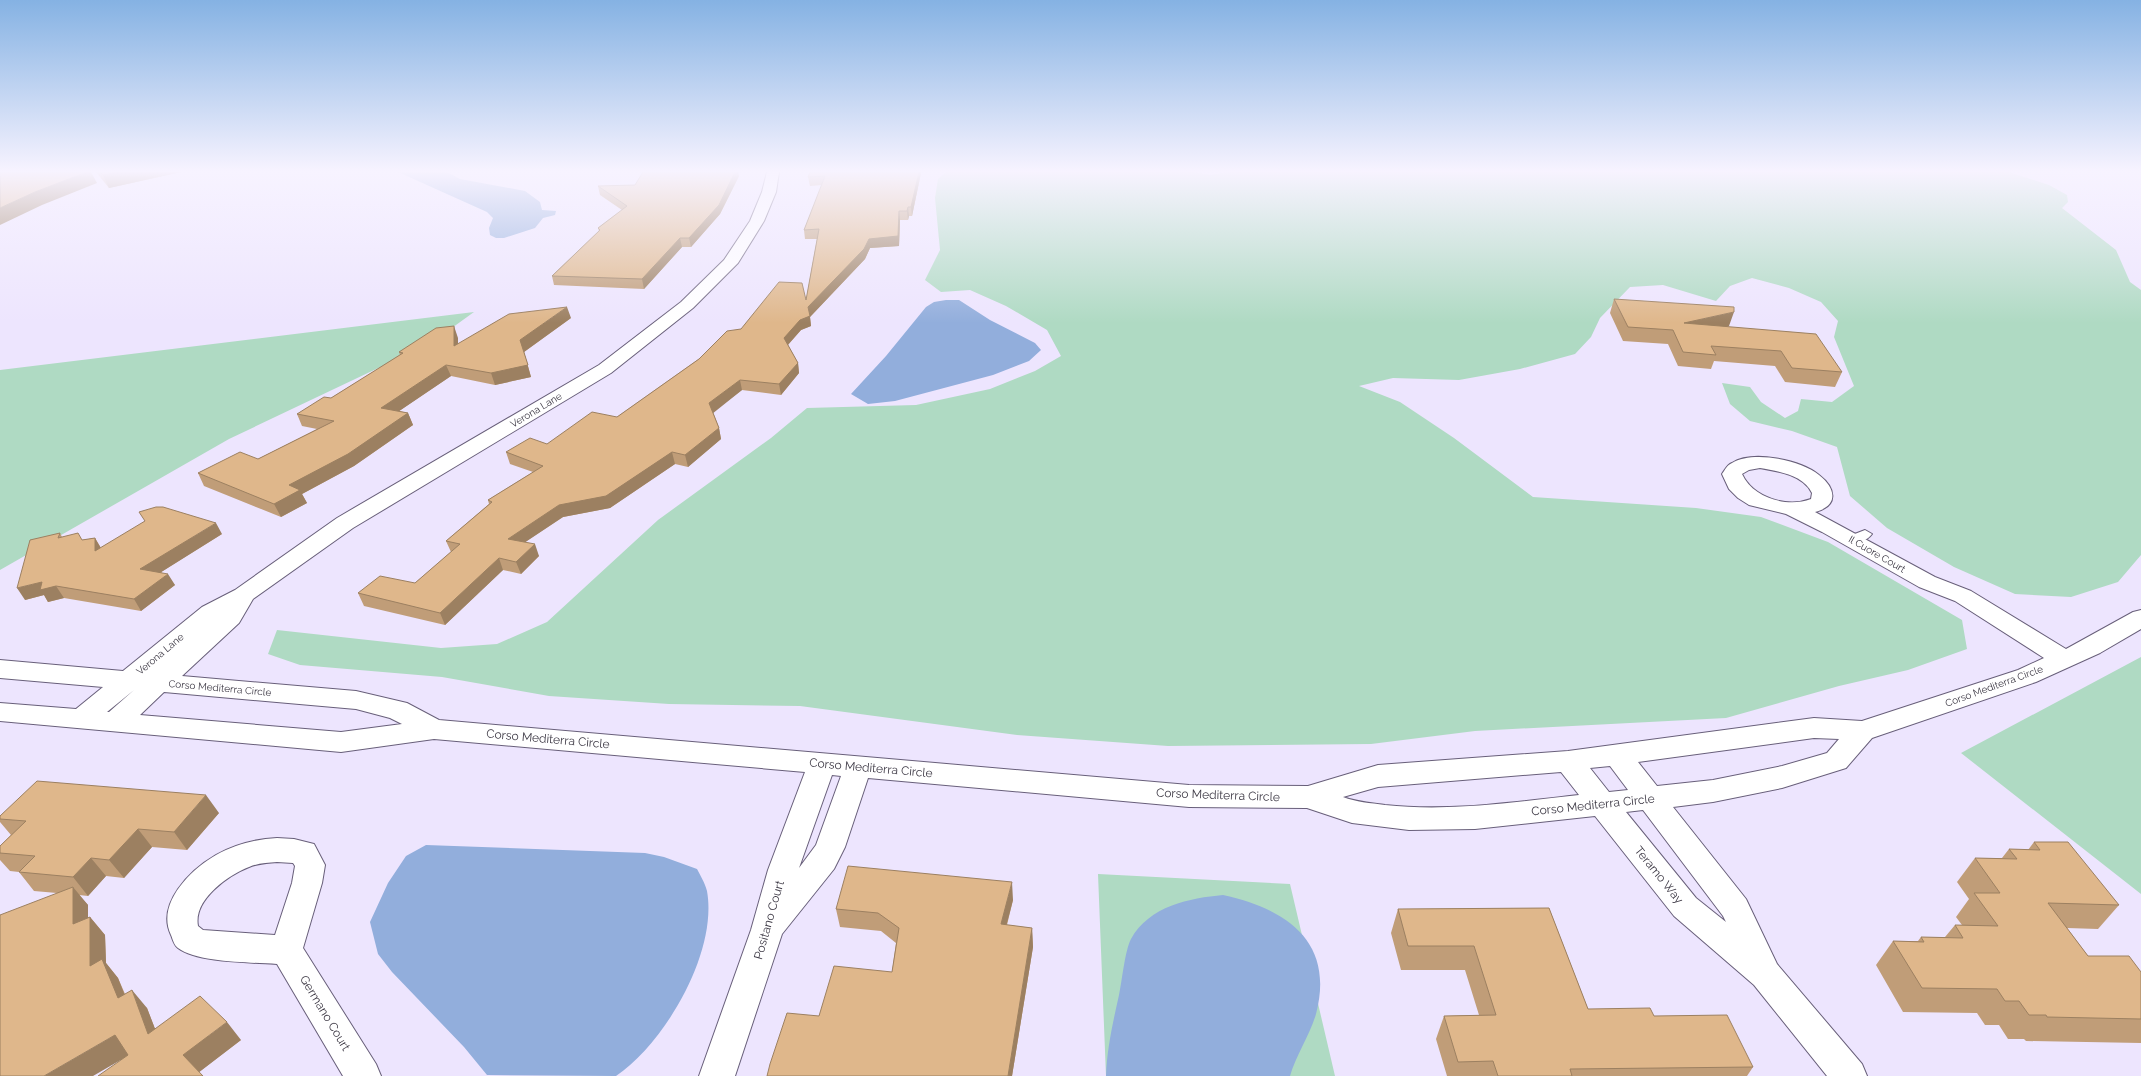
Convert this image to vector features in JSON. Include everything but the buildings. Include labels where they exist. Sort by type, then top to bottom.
[{"type":"street","name":"Verona Lane","points":[[81,719],[210,613],[243,595],[345,523],[605,369],[672,317],[704,289],[730,263],[756,222]]},
{"type":"street","name":"Il Cuore Court","points":[[1792,509],[1812,507],[1821,502],[1824,496],[1821,488],[1805,475],[1791,468],[1760,462],[1744,464],[1735,468],[1732,474],[1733,482],[1741,490],[1766,504],[1792,509],[1858,537],[1927,582],[1963,596],[2064,659]]},
{"type":"street","name":"Il Cuore Court","points":[[1821,502],[1858,537]]},
{"type":"street","name":"Verona Lane","points":[[115,722],[231,617],[243,595]]},
{"type":"street","name":"Corso Mediterra Circle","points":[[0,712],[341,742],[434,729],[1189,796],[1308,797],[1378,776],[1568,761],[1814,728],[1863,731],[2027,676],[2091,646],[2141,618]]},
{"type":"street","name":"Corso Mediterra Circle","points":[[0,669],[356,700],[398,710],[434,729]]},
{"type":"street","name":"Corso Mediterra Circle","points":[[1308,797],[1352,812],[1409,819],[1475,818],[1713,791],[1782,778],[1836,761],[1863,731]]},
{"type":"street","name":"Teramo Way","points":[[1616,754],[1735,908],[1766,976]]},
{"type":"street","name":"Teramo Way","points":[[1568,761],[1685,907],[1766,976],[1849,1076]]},
{"type":"street","name":"Positano Court","points":[[717,1076],[768,930],[783,870],[822,764]]},
{"type":"street","points":[[768,930],[830,847],[858,767]]},
{"type":"street","name":"Germano Court","points":[[286,950],[363,1076]]},
{"type":"green space","points":[[937,222],[2080,222],[2116,250],[2130,282],[2141,290],[2141,555],[2118,582],[2071,597],[2015,594],[1954,567],[1887,528],[1850,496],[1837,447],[1792,431],[1750,421],[1730,404],[1722,383],[1750,387],[1761,402],[1785,418],[1798,411],[1801,399],[1832,402],[1854,386],[1834,337],[1838,321],[1821,302],[1789,288],[1752,278],[1730,286],[1716,301],[1663,285],[1630,287],[1600,318],[1591,337],[1575,354],[1520,369],[1459,380],[1393,378],[1359,386],[1400,402],[1454,438],[1533,497],[1696,508],[1761,517],[1828,542],[1962,620],[1967,649],[1908,670],[1839,686],[1726,718],[1475,731],[1371,744],[1168,746],[1017,735],[800,706],[669,704],[549,696],[442,677],[300,665],[268,654],[277,630],[441,648],[497,644],[547,622],[658,520],[771,438],[807,408],[916,405],[990,389],[1035,371],[1061,356],[1047,330],[1006,306],[970,290],[941,292],[925,280],[940,250]]},
{"type":"green space","points":[[474,312],[431,343],[229,439],[0,570],[0,370]]},
{"type":"green space","points":[[2141,657],[2141,894],[1961,753]]},
{"type":"green space","points":[[1098,874],[1290,884],[1335,1076],[1106,1076]]},
{"type":"water","points":[[491,222],[540,222],[535,228],[504,238],[496,238],[490,235],[489,228]]},
{"type":"water","points":[[959,300],[990,320],[1035,343],[1041,350],[1029,361],[993,375],[895,401],[868,404],[851,394],[886,356],[926,307],[934,302]]},
{"type":"water","points":[[426,845],[645,853],[664,857],[697,869],[707,891],[708,915],[704,941],[696,968],[684,994],[669,1019],[652,1042],[634,1061],[616,1076],[487,1075],[464,1047],[392,972],[378,954],[370,922],[388,883],[406,856]]},
{"type":"water","points":[[1223,895],[1246,901],[1267,909],[1286,920],[1301,933],[1312,948],[1318,967],[1320,989],[1316,1014],[1290,1076],[1106,1076],[1111,1035],[1125,958],[1131,939],[1148,919],[1159,911],[1197,898]]}]
